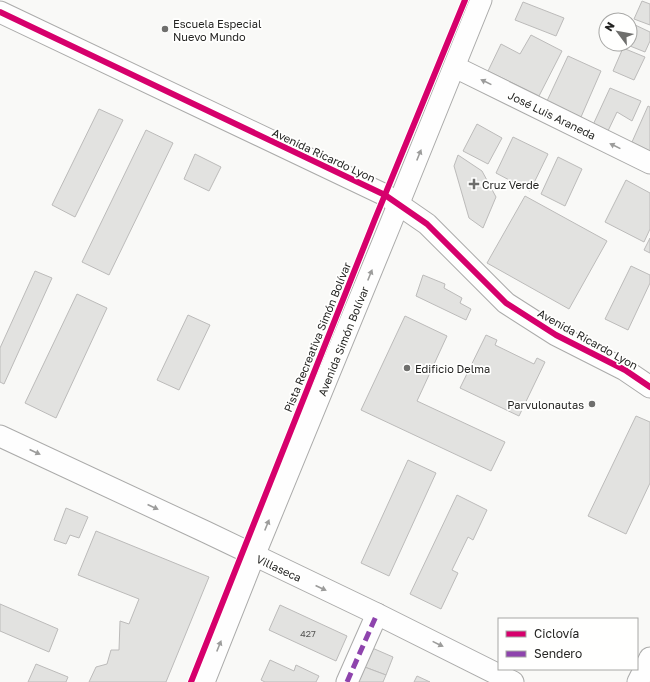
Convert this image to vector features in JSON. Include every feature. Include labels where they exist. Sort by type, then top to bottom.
[{"type":"street","name":"Avenida Simón Bolívar","points":[[204,682],[254,556],[455,67],[480,0]]},
{"type":"street","name":"Avenida Ricardo Lyon","points":[[0,12],[399,203],[427,224],[506,303],[556,335],[625,370],[650,387]]},
{"type":"street","name":"José Luis Araneda","points":[[455,67],[650,163]]},
{"type":"street","name":"Villaseca","points":[[2,443],[206,532],[514,682]]},
{"type":"street","points":[[346,682],[377,614]]},
{"type":"street","points":[[638,682],[650,658]]},
{"type":"building","points":[[642,1],[650,4],[650,25],[638,20],[637,12]]},
{"type":"building","points":[[523,2],[564,18],[556,36],[515,20]]},
{"type":"building","points":[[638,26],[650,32],[650,41],[645,52],[638,49]]},
{"type":"building","points":[[531,35],[562,51],[539,96],[488,71],[501,44],[520,54]]},
{"type":"building","points":[[621,52],[633,52],[645,57],[634,80],[613,71]]},
{"type":"building","points":[[568,56],[601,71],[581,117],[547,101]]},
{"type":"building","points":[[610,88],[641,101],[632,121],[617,112],[607,133],[592,127]]},
{"type":"building","points":[[648,106],[650,107],[650,151],[632,142]]},
{"type":"building","points":[[99,109],[123,120],[75,217],[52,205]]},
{"type":"building","points":[[477,124],[502,138],[488,164],[463,151]]},
{"type":"building","points":[[146,130],[173,143],[109,275],[82,262]]},
{"type":"building","points":[[513,137],[548,154],[530,191],[496,173]]},
{"type":"building","points":[[195,154],[221,167],[209,191],[184,179]]},
{"type":"building","name":"Cruz Verde","points":[[458,155],[482,171],[496,197],[483,228],[469,218],[454,166]]},
{"type":"building","points":[[558,157],[582,169],[565,206],[541,194]]},
{"type":"building","points":[[626,180],[650,193],[650,229],[644,242],[605,222]]},
{"type":"building","points":[[525,196],[607,241],[569,309],[487,263]]},
{"type":"building","points":[[650,238],[650,253],[644,250]]},
{"type":"building","points":[[631,266],[650,275],[650,283],[628,330],[605,319]]},
{"type":"building","points":[[35,271],[52,278],[4,384],[0,382],[0,348]]},
{"type":"building","points":[[423,275],[445,284],[444,288],[462,298],[460,303],[471,309],[466,320],[416,296]]},
{"type":"building","points":[[77,294],[107,308],[56,418],[25,403]]},
{"type":"building","points":[[188,315],[210,325],[179,390],[157,380]]},
{"type":"building","name":"Edificio Delma","points":[[405,316],[447,336],[417,401],[505,442],[491,471],[361,410]]},
{"type":"building","points":[[486,335],[497,340],[495,345],[534,364],[537,358],[545,362],[519,416],[460,388]]},
{"type":"building","points":[[636,416],[650,422],[650,483],[626,534],[588,516]]},
{"type":"building","points":[[408,460],[436,473],[389,576],[361,563]]},
{"type":"building","points":[[457,495],[487,510],[473,540],[468,537],[452,570],[458,573],[441,609],[410,594]]},
{"type":"building","points":[[66,508],[88,517],[79,538],[70,535],[66,544],[54,540]]},
{"type":"building","points":[[96,531],[209,577],[166,682],[89,682],[96,667],[107,664],[111,650],[119,650],[120,621],[129,624],[139,599],[78,575]]},
{"type":"building","points":[[0,604],[58,629],[49,652],[0,631]]},
{"type":"building","points":[[280,605],[347,636],[336,661],[269,630]]},
{"type":"building","points":[[370,647],[393,657],[386,675],[362,666]]},
{"type":"building","points":[[270,660],[294,671],[296,665],[319,676],[316,682],[265,682],[261,680]]},
{"type":"building","points":[[36,664],[68,677],[66,682],[28,682]]},
{"type":"building","points":[[362,666],[386,675],[383,682],[355,682]]},
{"type":"building","points":[[417,676],[430,682],[414,682]]},
{"type":"marked path","points":[[347,682],[377,614]]},
{"type":"cycle path","name":"Pista Recreativa Simón Bolívar","points":[[191,682],[375,219],[465,0]]},
{"type":"cycle path","points":[[0,12],[385,195],[427,224],[506,303],[556,335],[625,370],[650,387]]},
{"type":"place","name":"Escuela Especial Nuevo Mundo","points":[[165,29]]},
{"type":"place","name":"Cruz Verde","points":[[474,184]]},
{"type":"place","name":"Edificio Delma","points":[[407,368]]},
{"type":"place","name":"Parvulonautas","points":[[592,404]]}]
